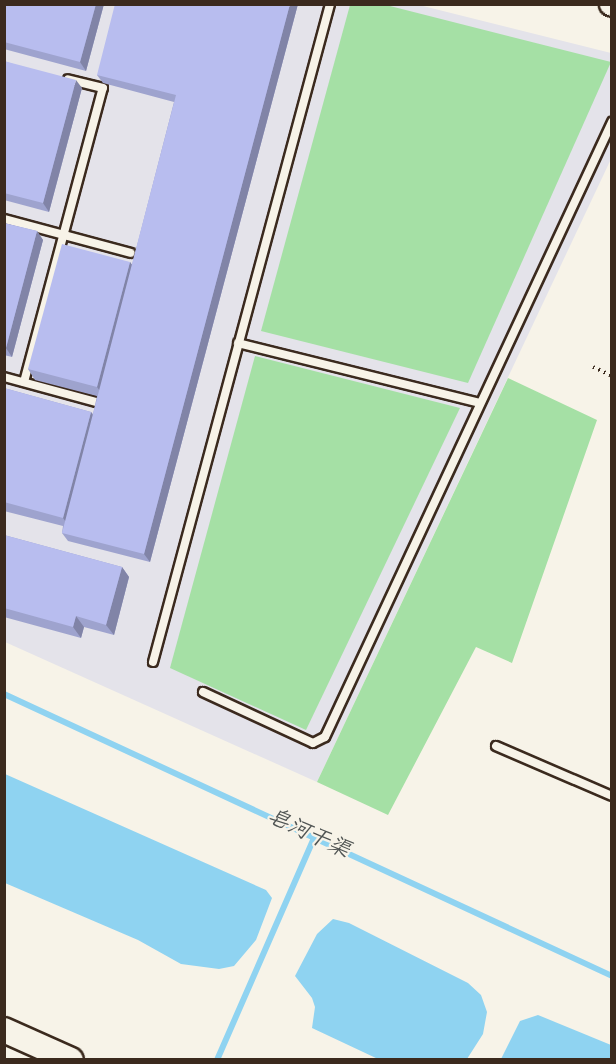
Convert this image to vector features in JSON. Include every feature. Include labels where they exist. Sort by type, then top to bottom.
[{"type":"main road","points":[[4,1030],[71,1059]]},
{"type":"lane","points":[[153,662],[330,4]]},
{"type":"lane","points":[[94,85],[97,74]]},
{"type":"lane","points":[[24,382],[103,88],[61,77]]},
{"type":"lane","points":[[202,692],[313,743],[325,737],[612,122]]},
{"type":"lane","points":[[4,219],[131,253]]},
{"type":"lane","points":[[238,344],[480,403]]},
{"type":"lane","points":[[4,377],[96,402]]},
{"type":"lane","points":[[496,746],[612,796]]},
{"type":"path","points":[[593,367],[612,376]]},
{"type":"shaded area","points":[[5,5],[419,5],[611,53],[611,159],[317,782],[5,642]]},
{"type":"green space","points":[[350,5],[386,5],[611,62],[468,383],[261,331]]},
{"type":"green space","points":[[255,356],[460,408],[306,730],[170,668]]},
{"type":"green space","points":[[508,378],[597,420],[512,663],[476,647],[388,815],[317,782]]},
{"type":"water","points":[[5,774],[266,890],[272,898],[256,940],[234,966],[219,969],[181,964],[138,940],[5,883]]},
{"type":"water","points":[[333,919],[349,923],[468,983],[481,995],[487,1012],[483,1034],[467,1059],[378,1059],[312,1028],[315,1007],[312,998],[295,976],[317,934]]},
{"type":"water","points":[[538,1015],[611,1045],[611,1059],[501,1059],[520,1021]]},
{"type":"building","points":[[4,4],[96,4],[80,62],[4,42]]},
{"type":"building","points":[[115,4],[290,4],[144,554],[62,533],[176,95],[97,75]]},
{"type":"building","points":[[4,61],[76,80],[43,203],[4,193]]},
{"type":"building","points":[[4,223],[37,231],[6,348],[4,348]]},
{"type":"building","points":[[62,244],[130,262],[97,387],[28,369]]},
{"type":"building","points":[[4,388],[91,412],[63,518],[4,502]]},
{"type":"building","points":[[4,535],[122,567],[106,625],[76,616],[73,627],[4,608]]},
{"type":"waterway","name":"皂河干渠","points":[[4,694],[612,976]]},
{"type":"waterway","points":[[217,1060],[314,838]]}]
